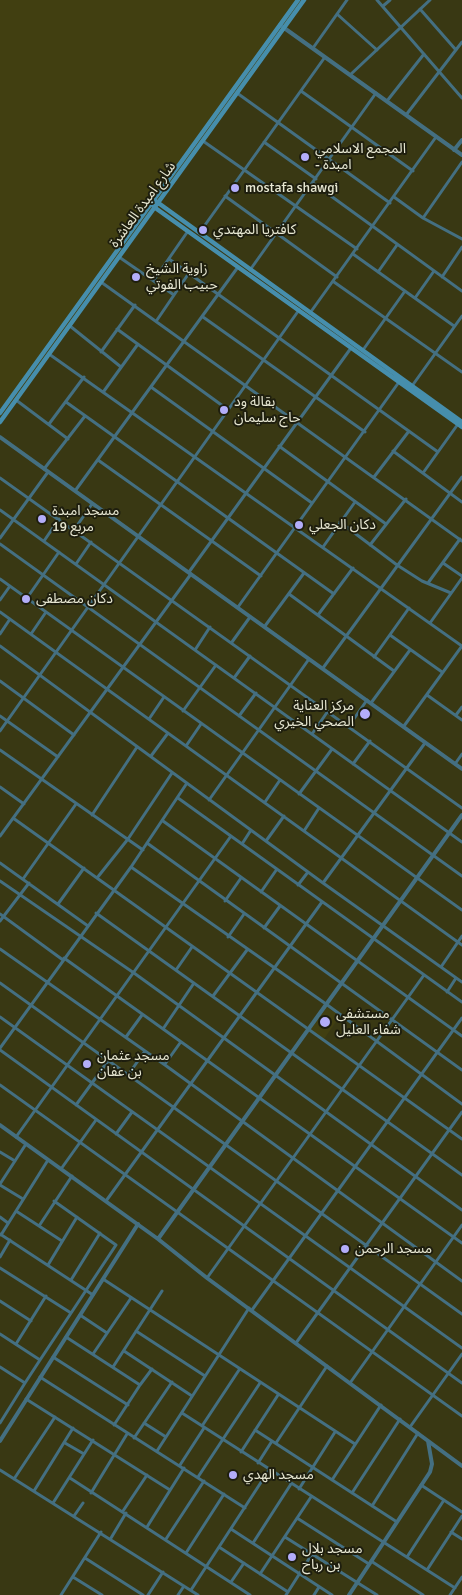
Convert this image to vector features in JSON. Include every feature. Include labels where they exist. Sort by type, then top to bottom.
[{"type":"main road","name":"شارع امبدة العاشرة","points":[[0,413],[203,141],[283,26],[298,0]]},
{"type":"main road","name":"شارع امبدة العاشرة","points":[[0,422],[283,26],[304,0]]},
{"type":"main road","points":[[155,204],[188,231],[238,267],[263,282],[351,347],[412,386],[461,424]]},
{"type":"main road","points":[[155,204],[200,232],[299,310],[363,350],[461,424]]},
{"type":"street","points":[[313,48],[347,0]]},
{"type":"street","points":[[377,0],[462,98]]},
{"type":"street","points":[[383,6],[390,0]]},
{"type":"street","points":[[350,76],[430,0]]},
{"type":"street","points":[[420,9],[456,50]]},
{"type":"street","points":[[337,14],[376,50]]},
{"type":"street","points":[[283,26],[462,155]]},
{"type":"street","points":[[406,115],[462,42]]},
{"type":"street","points":[[387,101],[424,54]]},
{"type":"street","points":[[200,232],[325,57]]},
{"type":"street","points":[[301,91],[412,171]]},
{"type":"street","points":[[237,93],[390,202]]},
{"type":"street","points":[[250,270],[376,93]]},
{"type":"street","points":[[309,315],[374,227],[436,137]]},
{"type":"street","points":[[454,150],[462,140]]},
{"type":"street","points":[[203,141],[357,249]]},
{"type":"street","points":[[264,142],[316,179]]},
{"type":"street","points":[[423,218],[462,162]]},
{"type":"street","points":[[313,183],[462,291]]},
{"type":"street","points":[[225,196],[337,277]]},
{"type":"street","points":[[394,197],[423,218],[462,239]]},
{"type":"street","points":[[154,280],[188,231]]},
{"type":"street","points":[[378,272],[397,245]]},
{"type":"street","points":[[442,277],[462,247]]},
{"type":"street","points":[[353,254],[454,326]]},
{"type":"street","points":[[119,257],[174,295]]},
{"type":"street","points":[[169,259],[332,374],[438,452]]},
{"type":"street","points":[[75,491],[238,267]]},
{"type":"street","points":[[415,298],[434,271]]},
{"type":"street","points":[[157,320],[189,273]]},
{"type":"street","points":[[101,282],[185,340],[461,540],[428,583]]},
{"type":"street","points":[[334,282],[462,372]]},
{"type":"street","points":[[363,350],[405,291]]},
{"type":"street","points":[[101,352],[135,305]]},
{"type":"street","points":[[0,731],[299,310]]},
{"type":"street","points":[[203,316],[365,432]]},
{"type":"street","points":[[412,386],[462,316]]},
{"type":"street","points":[[70,326],[121,367]]},
{"type":"street","points":[[117,329],[227,409]]},
{"type":"street","points":[[104,391],[138,344]]},
{"type":"street","points":[[0,836],[140,645],[211,540],[351,347]]},
{"type":"street","points":[[49,354],[104,391],[194,457],[296,527],[462,646],[404,726]]},
{"type":"street","points":[[49,424],[84,377]]},
{"type":"street","points":[[238,607],[401,380]]},
{"type":"street","points":[[151,387],[312,503]]},
{"type":"street","points":[[16,400],[68,439]]},
{"type":"street","points":[[66,402],[334,594]]},
{"type":"street","points":[[0,538],[85,416]]},
{"type":"street","points":[[423,473],[461,424]]},
{"type":"street","points":[[374,477],[409,431]]},
{"type":"street","points":[[0,437],[462,768]]},
{"type":"street","points":[[279,446],[386,524]]},
{"type":"street","points":[[393,451],[462,502]]},
{"type":"street","points":[[98,460],[261,576]]},
{"type":"street","points":[[323,668],[462,477]]},
{"type":"street","points":[[0,478],[462,808]]},
{"type":"street","points":[[370,544],[406,499]]},
{"type":"street","points":[[323,547],[355,502]]},
{"type":"street","points":[[74,530],[92,504]]},
{"type":"street","points":[[0,510],[462,842]]},
{"type":"street","points":[[44,541],[59,519]]},
{"type":"street","points":[[340,522],[397,565],[428,583],[451,593]]},
{"type":"street","points":[[76,564],[91,542]]},
{"type":"street","points":[[0,544],[462,876]]},
{"type":"street","points":[[26,598],[59,552]]},
{"type":"street","points":[[430,623],[462,577],[443,563]]},
{"type":"street","points":[[318,615],[353,568]]},
{"type":"street","points":[[265,626],[304,573]]},
{"type":"street","points":[[0,579],[462,910]]},
{"type":"street","points":[[0,600],[10,586]]},
{"type":"street","points":[[289,594],[394,671]]},
{"type":"street","points":[[374,656],[409,608]]},
{"type":"street","points":[[0,612],[462,944]]},
{"type":"street","points":[[31,634],[46,612]]},
{"type":"street","points":[[232,642],[250,616]]},
{"type":"street","points":[[0,634],[10,619]]},
{"type":"street","points":[[195,650],[210,627]]},
{"type":"street","points":[[390,635],[442,672]]},
{"type":"street","points":[[0,646],[323,884],[462,982]]},
{"type":"street","points":[[349,726],[410,650]]},
{"type":"street","points":[[234,678],[250,656]]},
{"type":"street","points":[[209,800],[309,659]]},
{"type":"street","points":[[183,711],[216,665]]},
{"type":"street","points":[[0,681],[74,735]]},
{"type":"street","points":[[239,716],[256,693]]},
{"type":"street","points":[[427,695],[462,720]]},
{"type":"street","points":[[149,719],[164,697]]},
{"type":"street","points":[[456,715],[462,707]]},
{"type":"street","points":[[312,734],[328,711]]},
{"type":"street","points":[[0,716],[58,757]]},
{"type":"street","points":[[186,746],[201,724]]},
{"type":"street","points":[[151,756],[168,733]]},
{"type":"street","points":[[353,764],[370,741]]},
{"type":"street","points":[[323,884],[425,743]]},
{"type":"street","points":[[92,815],[137,747]]},
{"type":"street","points":[[299,794],[332,749]]},
{"type":"street","points":[[0,750],[143,850]]},
{"type":"street","points":[[455,764],[462,754]]},
{"type":"street","points":[[97,878],[128,839],[172,772]]},
{"type":"street","points":[[264,802],[280,780]]},
{"type":"street","points":[[188,783],[131,867],[96,913],[0,1049],[462,1383]]},
{"type":"street","points":[[0,787],[24,804]]},
{"type":"street","points":[[178,798],[462,1002]]},
{"type":"street","points":[[23,879],[76,804]]},
{"type":"street","points":[[304,830],[319,808]]},
{"type":"street","points":[[266,841],[284,816]]},
{"type":"street","points":[[158,1239],[462,816]]},
{"type":"street","points":[[13,818],[462,1139]]},
{"type":"street","points":[[163,820],[215,860],[462,1036]]},
{"type":"street","points":[[242,844],[251,830]]},
{"type":"street","points":[[16,1137],[200,882],[231,836]]},
{"type":"street","points":[[147,843],[462,1070]]},
{"type":"street","points":[[0,863],[88,926]]},
{"type":"street","points":[[131,867],[228,937],[326,1004],[462,1104]]},
{"type":"street","points":[[58,904],[84,868]]},
{"type":"street","points":[[261,892],[277,869]]},
{"type":"street","points":[[298,885],[308,872]]},
{"type":"street","points":[[225,901],[241,878]]},
{"type":"street","points":[[0,880],[134,973],[462,1210]]},
{"type":"street","points":[[0,921],[29,883]]},
{"type":"street","points":[[106,1201],[322,902]]},
{"type":"street","points":[[264,928],[280,906]]},
{"type":"street","points":[[96,913],[462,1175]]},
{"type":"street","points":[[228,937],[244,914]]},
{"type":"street","points":[[2,916],[462,1243]]},
{"type":"street","points":[[440,967],[462,936]]},
{"type":"street","points":[[176,970],[192,946]]},
{"type":"street","points":[[0,949],[165,1064],[462,1281]]},
{"type":"street","points":[[213,996],[247,950]]},
{"type":"street","points":[[207,1278],[424,975]]},
{"type":"street","points":[[447,992],[456,978]]},
{"type":"street","points":[[0,983],[462,1314]]},
{"type":"street","points":[[163,1029],[194,983]]},
{"type":"street","points":[[126,1037],[142,1015]]},
{"type":"street","points":[[0,1017],[349,1269],[462,1348]]},
{"type":"street","points":[[157,1451],[250,1309],[274,1281],[462,1018]]},
{"type":"street","points":[[165,1064],[180,1043]]},
{"type":"street","points":[[128,1075],[146,1051]]},
{"type":"street","points":[[76,1105],[108,1061]]},
{"type":"street","points":[[0,1085],[462,1416]]},
{"type":"street","points":[[116,1134],[132,1112]]},
{"type":"street","points":[[296,1343],[462,1112]]},
{"type":"street","points":[[61,1169],[96,1120]]},
{"type":"street","points":[[0,1125],[138,1224],[207,1278],[462,1466]]},
{"type":"street","points":[[23,1198],[0,1184],[26,1144]]},
{"type":"street","points":[[0,1152],[15,1161]]},
{"type":"street","points":[[48,1160],[1,1234],[93,1295]]},
{"type":"street","points":[[39,1226],[72,1176]]},
{"type":"street","points":[[0,1423],[116,1245],[54,1201]]},
{"type":"street","points":[[16,1211],[62,1241]]},
{"type":"street","points":[[0,1217],[8,1223]]},
{"type":"street","points":[[48,1265],[77,1217]]},
{"type":"street","points":[[0,1441],[2,1434],[138,1224]]},
{"type":"street","points":[[350,1383],[462,1225]]},
{"type":"street","points":[[71,1280],[100,1232]]},
{"type":"street","points":[[0,1257],[10,1240]]},
{"type":"street","points":[[0,1268],[71,1312]]},
{"type":"street","points":[[103,1279],[239,1370],[355,1444]]},
{"type":"street","points":[[113,1367],[162,1291]]},
{"type":"street","points":[[16,1344],[46,1296]]},
{"type":"street","points":[[92,1354],[131,1298]]},
{"type":"street","points":[[0,1301],[31,1321]]},
{"type":"street","points":[[80,1315],[108,1332]]},
{"type":"street","points":[[136,1331],[205,1376]]},
{"type":"street","points":[[0,1334],[40,1360]]},
{"type":"street","points":[[66,1337],[140,1385]]},
{"type":"street","points":[[124,1351],[192,1396]]},
{"type":"street","points":[[410,1427],[462,1354]]},
{"type":"street","points":[[53,1357],[128,1405]]},
{"type":"street","points":[[276,1444],[328,1366]]},
{"type":"street","points":[[0,1368],[25,1383]]},
{"type":"street","points":[[114,1425],[152,1369]]},
{"type":"street","points":[[146,1527],[170,1490],[203,1427],[239,1370]]},
{"type":"street","points":[[40,1377],[245,1508]]},
{"type":"street","points":[[134,1438],[172,1382]]},
{"type":"street","points":[[198,1477],[260,1383]]},
{"type":"street","points":[[241,1452],[278,1395]]},
{"type":"street","points":[[26,1399],[170,1490]]},
{"type":"street","points":[[332,1480],[381,1405]]},
{"type":"street","points":[[182,1413],[455,1588]]},
{"type":"street","points":[[14,1479],[55,1417]]},
{"type":"street","points":[[352,1493],[400,1419]]},
{"type":"street","points":[[144,1423],[166,1437]]},
{"type":"street","points":[[34,1491],[73,1428]]},
{"type":"street","points":[[255,1430],[396,1522]]},
{"type":"street","points":[[299,1489],[335,1432]]},
{"type":"street","points":[[372,1506],[418,1433]]},
{"type":"street","points":[[91,1493],[127,1434]]},
{"type":"street","points":[[53,1503],[93,1440]]},
{"type":"street","points":[[258,1463],[272,1441]]},
{"type":"street","points":[[349,1595],[431,1469],[428,1441]]},
{"type":"street","points":[[65,1442],[84,1454]]},
{"type":"street","points":[[0,1470],[111,1538],[198,1595]]},
{"type":"street","points":[[191,1590],[270,1470]]},
{"type":"street","points":[[111,1538],[147,1475]]},
{"type":"street","points":[[70,1478],[250,1595]]},
{"type":"street","points":[[166,1539],[204,1481]]},
{"type":"street","points":[[253,1543],[291,1484]]},
{"type":"street","points":[[421,1485],[462,1512]]},
{"type":"street","points":[[186,1553],[224,1494]]},
{"type":"street","points":[[260,1574],[311,1497]]},
{"type":"street","points":[[406,1557],[444,1500]]},
{"type":"street","points":[[74,1516],[83,1502]]},
{"type":"street","points":[[426,1570],[462,1516]]},
{"type":"street","points":[[297,1518],[423,1595]]},
{"type":"street","points":[[231,1529],[271,1557],[332,1595]]},
{"type":"street","points":[[61,1595],[101,1532]]},
{"type":"street","points":[[451,1532],[462,1539]]},
{"type":"street","points":[[285,1536],[377,1595]]},
{"type":"street","points":[[219,1547],[287,1593],[312,1554]]},
{"type":"street","points":[[85,1558],[143,1595]]},
{"type":"street","points":[[231,1582],[244,1563]]},
{"type":"street","points":[[148,1595],[163,1572]]},
{"type":"street","points":[[73,1577],[102,1595]]},
{"type":"street","points":[[450,1595],[462,1577]]},
{"type":"street","points":[[178,1595],[184,1586]]},
{"type":"street","points":[[314,1595],[319,1586]]},
{"type":"shaded area","points":[[0,0],[303,0],[0,423]]},
{"type":"shaded area","name":"مستشفى شفاء العليل","points":[[325,1006],[340,1016],[324,1039],[309,1029]]},
{"type":"place","name":"المجمع الاسلامي - امبدة","points":[[305,157]]},
{"type":"place","name":"mostafa shawgi","points":[[235,188]]},
{"type":"place","name":"كافتريا المهتدي","points":[[203,230]]},
{"type":"place","name":"زاوية الشيخ حبيب الفوتي","points":[[136,277]]},
{"type":"place","name":"بقالة ود حاج سليمان","points":[[224,410]]},
{"type":"place","name":"مسجد امبدة مربع 19","points":[[42,519]]},
{"type":"place","name":"دكان الجعلي","points":[[299,525]]},
{"type":"place","name":"دكان مصطفى","points":[[26,599]]},
{"type":"place","name":"مركز العناية الصحي الخيري","points":[[365,714]]},
{"type":"place","name":"مستشفى شفاء العليل","points":[[325,1022]]},
{"type":"place","name":"مسجد عثمان بن عفان","points":[[87,1064]]},
{"type":"place","name":"مسجد الرحمن","points":[[345,1249]]},
{"type":"place","name":"مسجد الهدي","points":[[233,1475]]},
{"type":"place","name":"مسجد بلال بن رباح","points":[[292,1557]]}]
